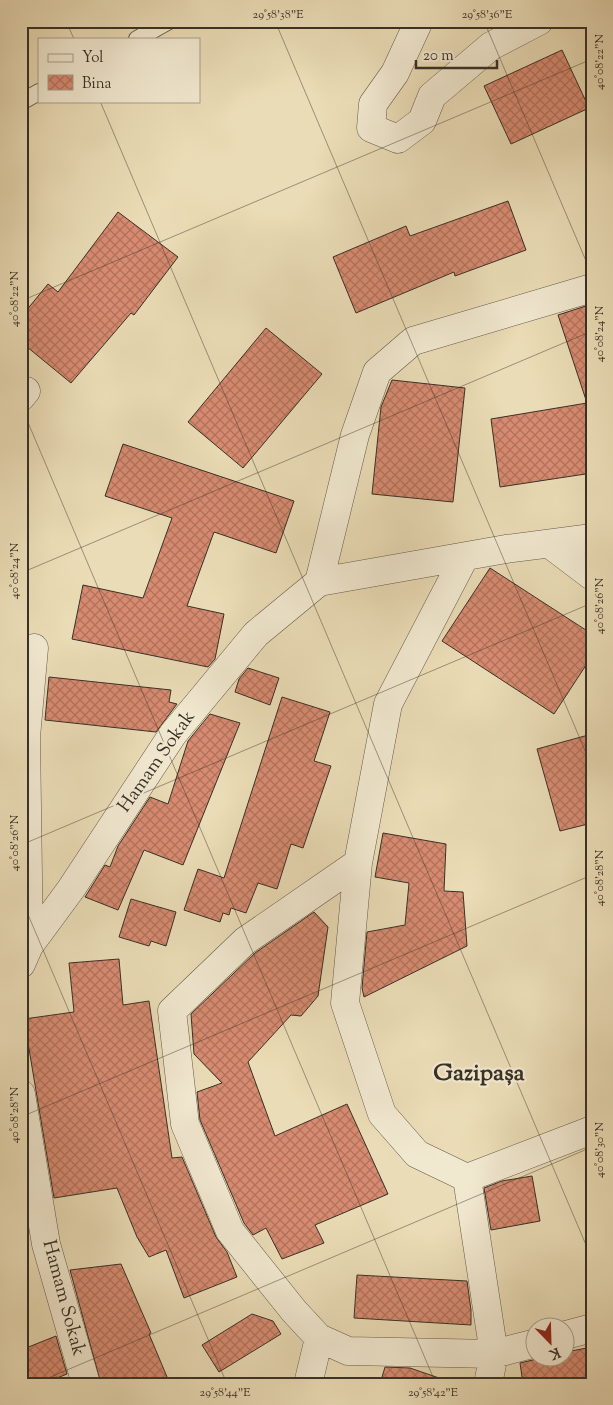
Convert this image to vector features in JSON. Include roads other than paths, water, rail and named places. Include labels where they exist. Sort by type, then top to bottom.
[{"type":"street","points":[[418,21],[396,73],[374,104],[371,128],[398,139],[422,122],[432,96],[491,46],[539,21]]},
{"type":"street","points":[[592,288],[413,341],[377,372],[355,435],[320,582],[464,558],[506,549],[551,545],[592,538]]},
{"type":"street","points":[[551,545],[592,576]]},
{"type":"street","points":[[464,558],[388,704],[358,863],[345,1003],[382,1114],[416,1154],[467,1178],[592,1130]]},
{"type":"street","name":"Hamam Sokak","points":[[25,955],[173,734],[256,634],[320,582]]},
{"type":"street","points":[[25,955],[26,737],[34,648]]},
{"type":"street","points":[[358,863],[245,940],[172,1011],[185,1124],[230,1232],[294,1311],[319,1338],[348,1352],[494,1354],[526,1346]]},
{"type":"street","name":"Hamam Sokak","points":[[21,1094],[46,1244],[86,1384]]},
{"type":"street","points":[[467,1178],[494,1354],[488,1384]]},
{"type":"street","points":[[576,1332],[592,1328]]},
{"type":"street","points":[[308,1384],[319,1338]]},
{"type":"lane","points":[[139,38],[169,21]]},
{"type":"lane","points":[[21,102],[38,93]]},
{"type":"district","name":"Gazipaşa","points":[[479,1074]]}]
